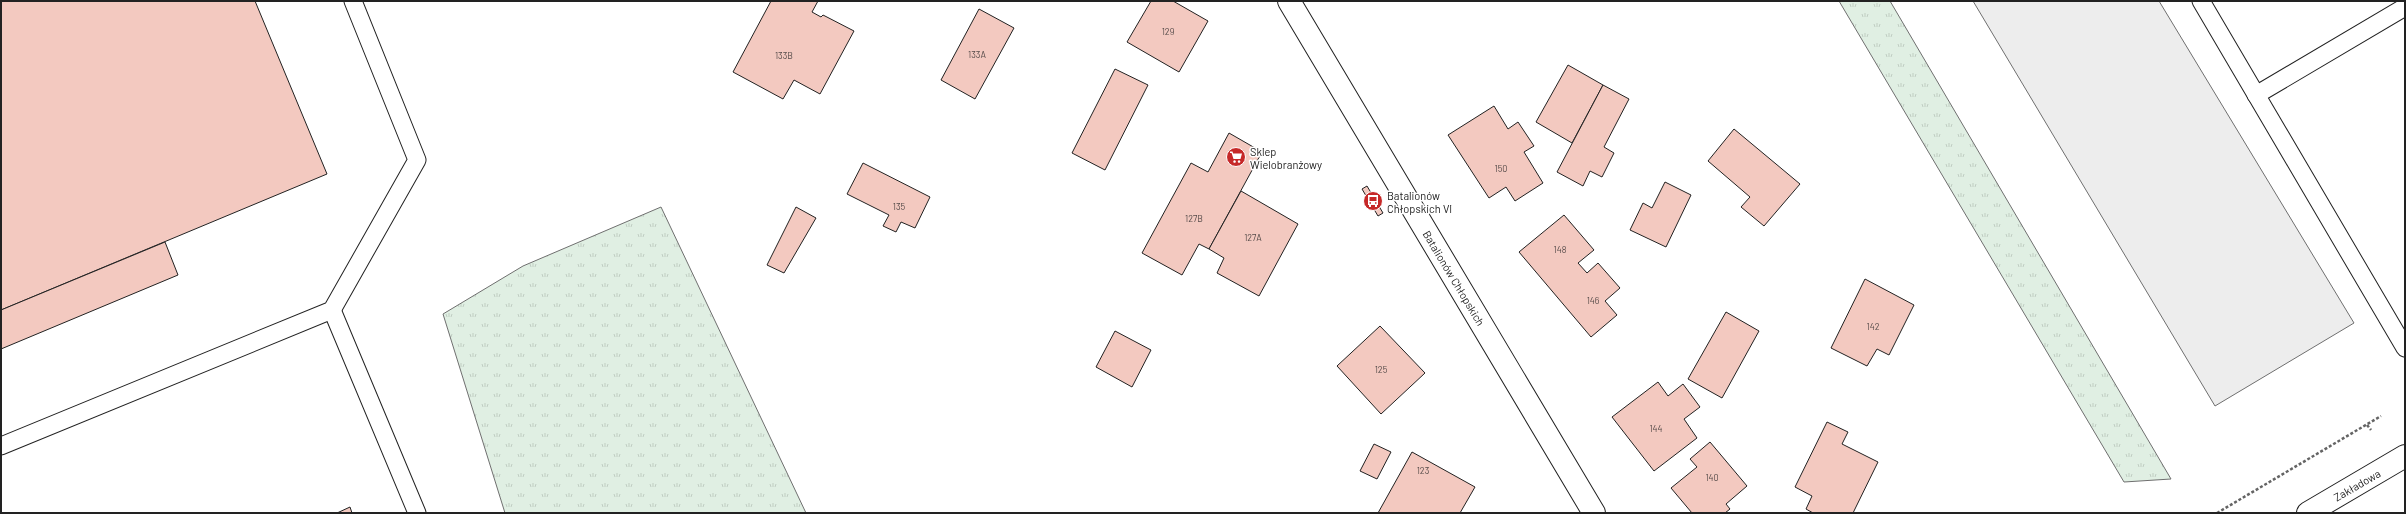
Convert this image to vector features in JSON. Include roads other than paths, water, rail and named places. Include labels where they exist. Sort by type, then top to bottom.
[{"type":"street","name":"Batalionów Chłopskich","points":[[1289,1],[1594,513]]},
{"type":"street","name":"Zakładowa","points":[[2308,513],[2405,456]]},
{"type":"lane","points":[[1,446],[332,310],[417,160],[353,1]]},
{"type":"lane","points":[[2201,1],[2405,348]]},
{"type":"lane","points":[[2256,95],[2405,7]]},
{"type":"lane","points":[[332,310],[417,513]]},
{"type":"place","name":"Sklep Wielobranżowy","points":[[1236,157]]},
{"type":"place","name":"Batalionów Chłopskich VI","points":[[1373,201]]}]
